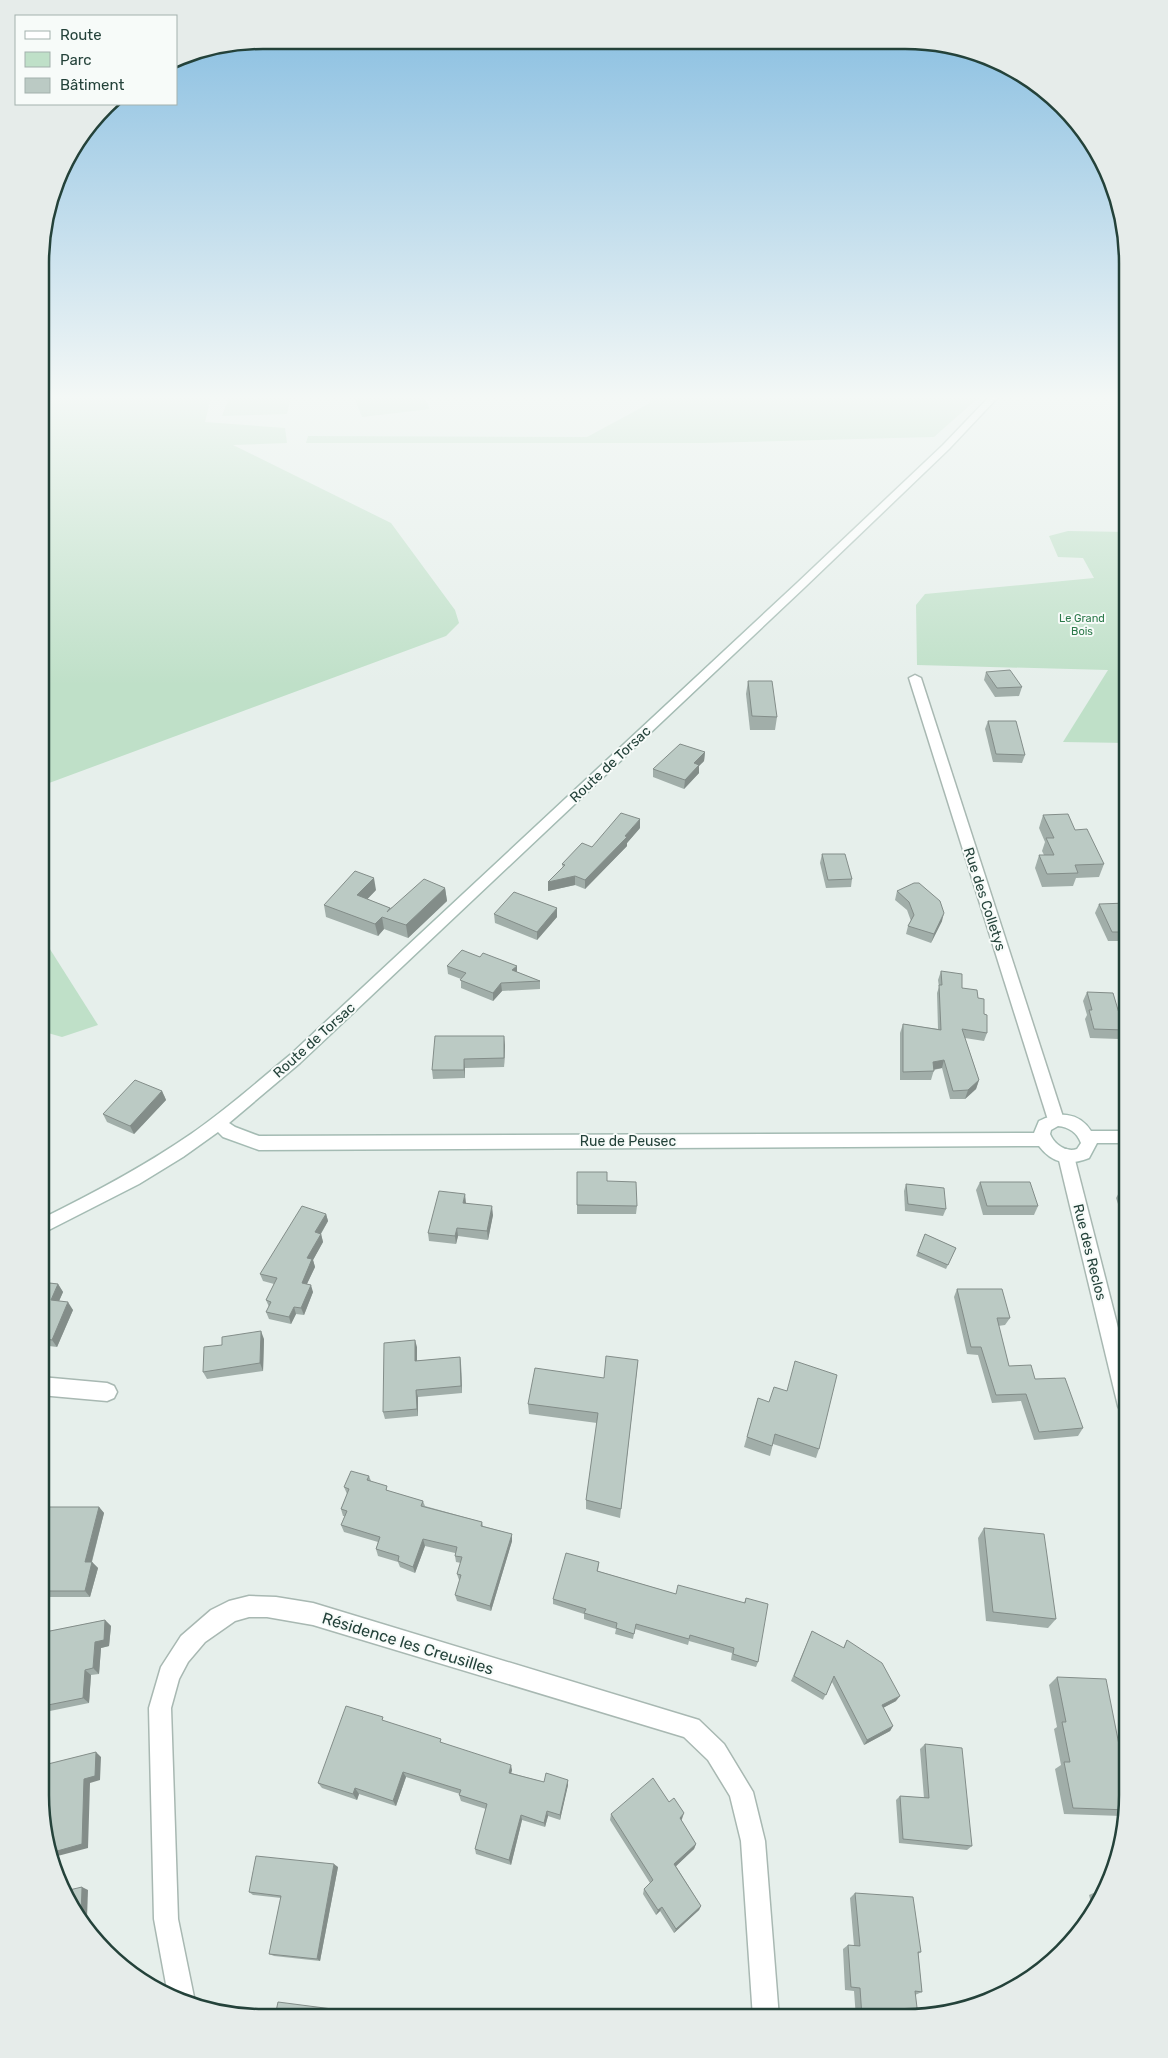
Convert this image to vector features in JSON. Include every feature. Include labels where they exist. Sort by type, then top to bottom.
[{"type":"street","name":"Route de Torsac","points":[[49,1223],[80,1208],[170,1156],[218,1123],[296,1059],[897,493]]},
{"type":"street","name":"Rue des Colletys","points":[[915,678],[1056,1120]]},
{"type":"street","points":[[1056,1120],[1064,1120],[1079,1126],[1088,1137],[1089,1143],[1084,1152],[1079,1155],[1066,1156],[1052,1150],[1042,1139],[1042,1128],[1056,1120]]},
{"type":"street","name":"Rue de Peusec","points":[[218,1123],[229,1132],[259,1143],[1042,1139]]},
{"type":"street","points":[[1088,1137],[1119,1137]]},
{"type":"street","name":"Rue des Reclos","points":[[1066,1156],[1119,1370]]},
{"type":"street","points":[[49,1387],[106,1392]]},
{"type":"street","name":"Résidence les Creusilles","points":[[180,1993],[166,1919],[160,1708],[169,1674],[184,1647],[218,1617],[240,1608],[270,1606],[313,1614],[691,1728],[716,1752],[741,1792],[753,1841],[765,2009]]},
{"type":"green space","points":[[49,493],[330,493],[391,523],[455,610],[459,623],[446,636],[49,783]]},
{"type":"green space","name":"Le Grand Bois","points":[[1068,531],[1119,532],[1119,743],[1063,742],[1108,670],[917,665],[916,605],[925,594],[1094,578],[1083,558],[1058,557],[1049,536]]},
{"type":"green space","points":[[49,948],[98,1025],[62,1037],[49,1033]]},
{"type":"building","points":[[1010,670],[1022,687],[997,688],[986,672]]},
{"type":"building","points":[[748,681],[772,681],[777,717],[752,716]]},
{"type":"building","points":[[988,721],[1016,721],[1025,755],[996,754]]},
{"type":"building","points":[[680,744],[705,752],[694,763],[699,765],[685,780],[653,769]]},
{"type":"building","points":[[621,813],[640,819],[625,836],[627,837],[585,880],[575,876],[548,882],[565,865],[562,864],[582,843],[592,847]]},
{"type":"building","points":[[1068,814],[1075,830],[1087,829],[1104,864],[1075,865],[1078,873],[1047,874],[1039,855],[1054,855],[1046,838],[1054,838],[1043,815]]},
{"type":"building","points":[[822,854],[845,854],[852,879],[828,880]]},
{"type":"building","points":[[355,871],[374,878],[357,895],[390,908],[387,912],[424,879],[445,888],[406,925],[382,917],[375,924],[324,905]]},
{"type":"building","points":[[914,883],[919,883],[940,901],[944,913],[934,934],[908,926],[914,915],[909,902],[897,891]]},
{"type":"building","points":[[514,892],[557,908],[537,932],[494,914]]},
{"type":"building","points":[[1119,903],[1119,932],[1112,932],[1099,904]]},
{"type":"building","points":[[462,950],[480,957],[483,953],[517,966],[512,970],[540,981],[501,983],[493,993],[460,980],[466,973],[447,966]]},
{"type":"building","points":[[941,971],[962,974],[962,988],[977,990],[978,998],[984,999],[984,1014],[987,1015],[987,1033],[962,1029],[979,1080],[968,1090],[953,1091],[944,1060],[933,1062],[934,1071],[903,1072],[903,1024],[941,1030],[939,985],[942,985]]},
{"type":"building","points":[[1087,992],[1113,993],[1119,1013],[1119,1030],[1094,1029],[1089,1010],[1092,1010]]},
{"type":"building","points":[[435,1036],[504,1036],[504,1058],[464,1059],[464,1070],[432,1070]]},
{"type":"building","points":[[135,1080],[162,1091],[130,1126],[103,1114]]},
{"type":"building","points":[[577,1172],[607,1172],[607,1181],[636,1182],[637,1206],[577,1205]]},
{"type":"building","points":[[980,1182],[1030,1182],[1038,1206],[987,1206]]},
{"type":"building","points":[[906,1184],[944,1188],[946,1209],[908,1204]]},
{"type":"building","points":[[439,1191],[465,1194],[463,1203],[492,1206],[487,1231],[457,1228],[455,1236],[428,1233]]},
{"type":"building","points":[[302,1206],[326,1214],[315,1232],[321,1234],[307,1258],[312,1259],[302,1283],[311,1285],[301,1308],[294,1307],[289,1317],[266,1312],[271,1302],[266,1300],[277,1278],[260,1274]]},
{"type":"building","points":[[925,1234],[956,1248],[948,1265],[918,1252]]},
{"type":"building","points":[[49,1283],[58,1284],[51,1300],[68,1302],[52,1340],[49,1339]]},
{"type":"building","points":[[957,1289],[1002,1289],[1010,1318],[997,1318],[1009,1366],[1031,1365],[1035,1379],[1065,1378],[1083,1428],[1039,1432],[1026,1394],[996,1395],[981,1347],[971,1347]]},
{"type":"building","points":[[261,1331],[260,1363],[203,1372],[204,1347],[222,1345],[222,1337]]},
{"type":"building","points":[[415,1340],[415,1361],[460,1357],[461,1386],[416,1390],[417,1409],[383,1412],[384,1343]]},
{"type":"building","points":[[606,1356],[638,1360],[621,1509],[586,1500],[598,1413],[528,1404],[535,1368],[604,1378]]},
{"type":"building","points":[[795,1361],[837,1375],[819,1449],[775,1434],[772,1446],[747,1437],[758,1398],[769,1402],[774,1387],[787,1391]]},
{"type":"building","points":[[351,1471],[369,1476],[367,1480],[387,1486],[386,1490],[423,1501],[421,1506],[482,1522],[481,1526],[512,1534],[490,1606],[455,1595],[461,1575],[457,1574],[462,1557],[455,1556],[457,1547],[423,1539],[413,1567],[398,1561],[399,1556],[376,1549],[380,1537],[341,1525],[347,1511],[341,1509],[349,1489],[344,1487]]},
{"type":"building","points":[[49,1507],[99,1507],[85,1562],[92,1562],[85,1591],[49,1591]]},
{"type":"building","points":[[984,1528],[1044,1534],[1056,1619],[993,1612]]},
{"type":"building","points":[[566,1553],[599,1562],[597,1571],[676,1594],[678,1585],[745,1603],[746,1598],[768,1604],[758,1662],[733,1654],[734,1648],[690,1635],[689,1639],[636,1624],[634,1634],[616,1628],[617,1623],[584,1613],[586,1609],[553,1599]]},
{"type":"building","points":[[105,1620],[104,1640],[95,1642],[93,1668],[85,1670],[83,1698],[49,1705],[49,1631]]},
{"type":"building","points":[[812,1631],[844,1648],[847,1640],[882,1663],[900,1696],[882,1705],[893,1726],[867,1740],[834,1676],[826,1695],[794,1676]]},
{"type":"building","points":[[1057,1677],[1106,1679],[1119,1745],[1119,1810],[1073,1808],[1064,1762],[1070,1762],[1062,1722],[1066,1722]]},
{"type":"building","points":[[346,1706],[383,1717],[382,1720],[441,1739],[440,1742],[511,1765],[509,1773],[544,1782],[546,1773],[568,1780],[560,1815],[547,1811],[544,1823],[521,1815],[509,1860],[475,1849],[487,1804],[459,1795],[461,1790],[403,1772],[393,1801],[355,1788],[353,1794],[318,1783]]},
{"type":"building","points":[[925,1744],[962,1748],[972,1846],[903,1839],[900,1796],[929,1798]]},
{"type":"building","points":[[96,1752],[95,1776],[84,1779],[82,1844],[56,1851],[49,1809],[49,1764]]},
{"type":"building","points":[[653,1778],[669,1802],[674,1798],[684,1813],[680,1818],[696,1844],[674,1864],[701,1906],[676,1929],[662,1907],[658,1910],[644,1889],[653,1880],[611,1814]]},
{"type":"building","points":[[256,1856],[334,1864],[317,1959],[269,1954],[281,1896],[249,1892]]},
{"type":"building","points":[[82,1887],[81,1908],[77,1902],[71,1890]]},
{"type":"building","points":[[855,1893],[913,1897],[921,1952],[918,1952],[922,1992],[915,1991],[917,2009],[861,2009],[860,1988],[851,1987],[848,1945],[860,1946]]},
{"type":"building","points":[[278,2002],[332,2009],[276,2009]]}]
